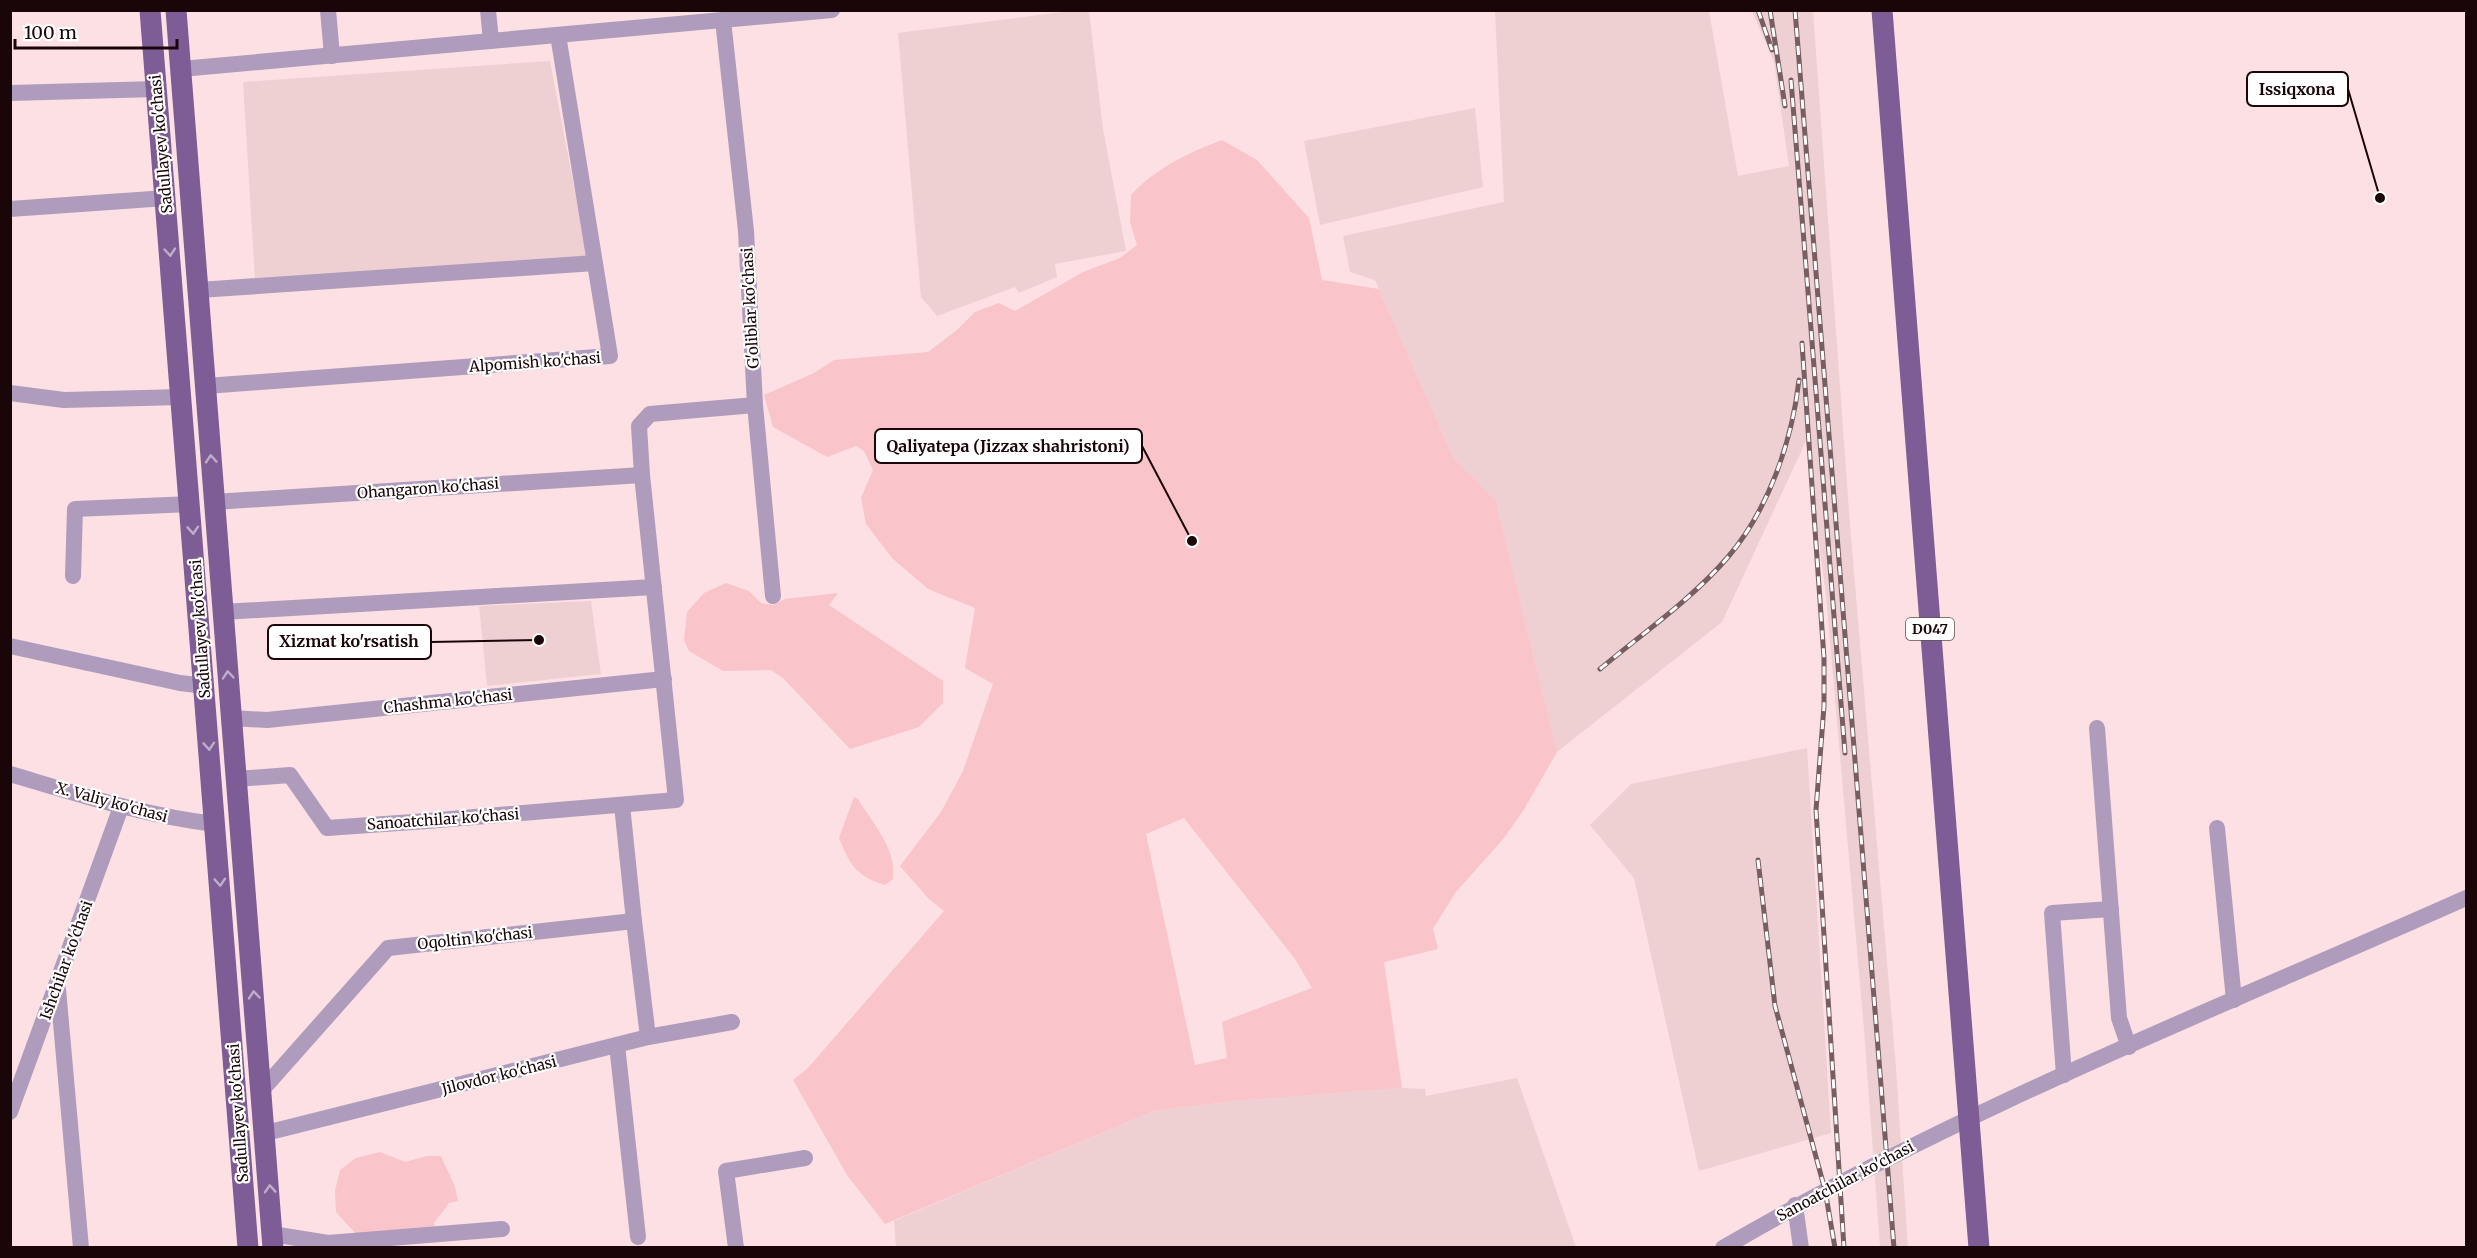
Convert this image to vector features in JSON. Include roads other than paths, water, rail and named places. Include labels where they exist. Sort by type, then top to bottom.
[{"type":"main road","name":"Sadullayev ko'chasi","points":[[150,10],[205,686],[245,1247]]},
{"type":"main road","name":"Sadullayev ko'chasi","points":[[176,10],[273,1241]]},
{"type":"main road","name":"D047","points":[[1882,10],[1979,1248]]},
{"type":"main road","points":[[245,1247],[273,1241]]},
{"type":"street","points":[[328,10],[332,56]]},
{"type":"street","points":[[488,10],[491,41]]},
{"type":"street","points":[[181,69],[832,10]]},
{"type":"street","name":"G'oliblar ko'chasi","points":[[723,20],[746,231],[755,405],[773,596]]},
{"type":"street","name":"Alpomish ko'chasi","points":[[206,386],[610,356],[558,35]]},
{"type":"street","points":[[10,93],[157,89]]},
{"type":"street","points":[[10,209],[166,198]]},
{"type":"street","points":[[199,290],[595,263]]},
{"type":"street","points":[[10,393],[63,400],[182,396]]},
{"type":"street","points":[[664,679],[639,426],[650,414],[755,405]]},
{"type":"street","name":"Ohangaron ko'chasi","points":[[214,502],[642,474]]},
{"type":"street","points":[[73,576],[75,508],[190,504]]},
{"type":"street","points":[[222,612],[654,587]]},
{"type":"street","points":[[10,646],[180,683],[205,686]]},
{"type":"street","name":"Sanoatchilar ko'chasi","points":[[236,779],[290,775],[327,828],[676,800],[664,679]]},
{"type":"street","name":"Chashma ko'chasi","points":[[231,718],[267,720],[664,679]]},
{"type":"street","points":[[2097,728],[2119,1018],[2129,1047]]},
{"type":"street","name":"X. Valiy ko'chasi","points":[[10,774],[121,807],[188,821],[215,824]]},
{"type":"street","points":[[622,805],[648,1037]]},
{"type":"street","name":"Ishchilar ko'chasi","points":[[10,1112],[121,807]]},
{"type":"street","points":[[2217,828],[2234,1000]]},
{"type":"street","name":"Sanoatchilar ko'chasi","points":[[1723,1248],[1795,1205],[1969,1117],[2466,898]]},
{"type":"street","points":[[2064,1075],[2052,913],[2111,909]]},
{"type":"street","name":"Oqoltin ko'chasi","points":[[262,1090],[388,948],[634,921]]},
{"type":"street","points":[[58,985],[81,1248]]},
{"type":"street","name":"Jilovdor ko'chasi","points":[[266,1133],[648,1037],[732,1022]]},
{"type":"street","points":[[617,1045],[638,1237]]},
{"type":"street","points":[[736,1248],[726,1172],[805,1158]]},
{"type":"street","points":[[1795,1205],[1801,1248]]},
{"type":"street","points":[[273,1241],[328,1243],[502,1229]]},
{"type":"railway","points":[[1758,10],[1772,50]]},
{"type":"railway","points":[[1770,10],[1785,106]]},
{"type":"railway","points":[[1795,10],[1894,1248]]},
{"type":"railway","points":[[1791,80],[1845,753]]},
{"type":"railway","points":[[1802,343],[1824,658],[1824,706],[1816,810],[1844,1248]]},
{"type":"railway","points":[[1600,669],[1699,587],[1743,538],[1767,496],[1776,473],[1791,427],[1799,380]]},
{"type":"railway","points":[[1758,860],[1775,1006],[1825,1190],[1835,1248]]},
{"type":"place","name":"Issiqxona","points":[[2380,198]]},
{"type":"place","name":"Qaliyatepa (Jizzax shahristoni)","points":[[1192,541]]},
{"type":"place","name":"Xizmat ko'rsatish","points":[[539,640]]}]
